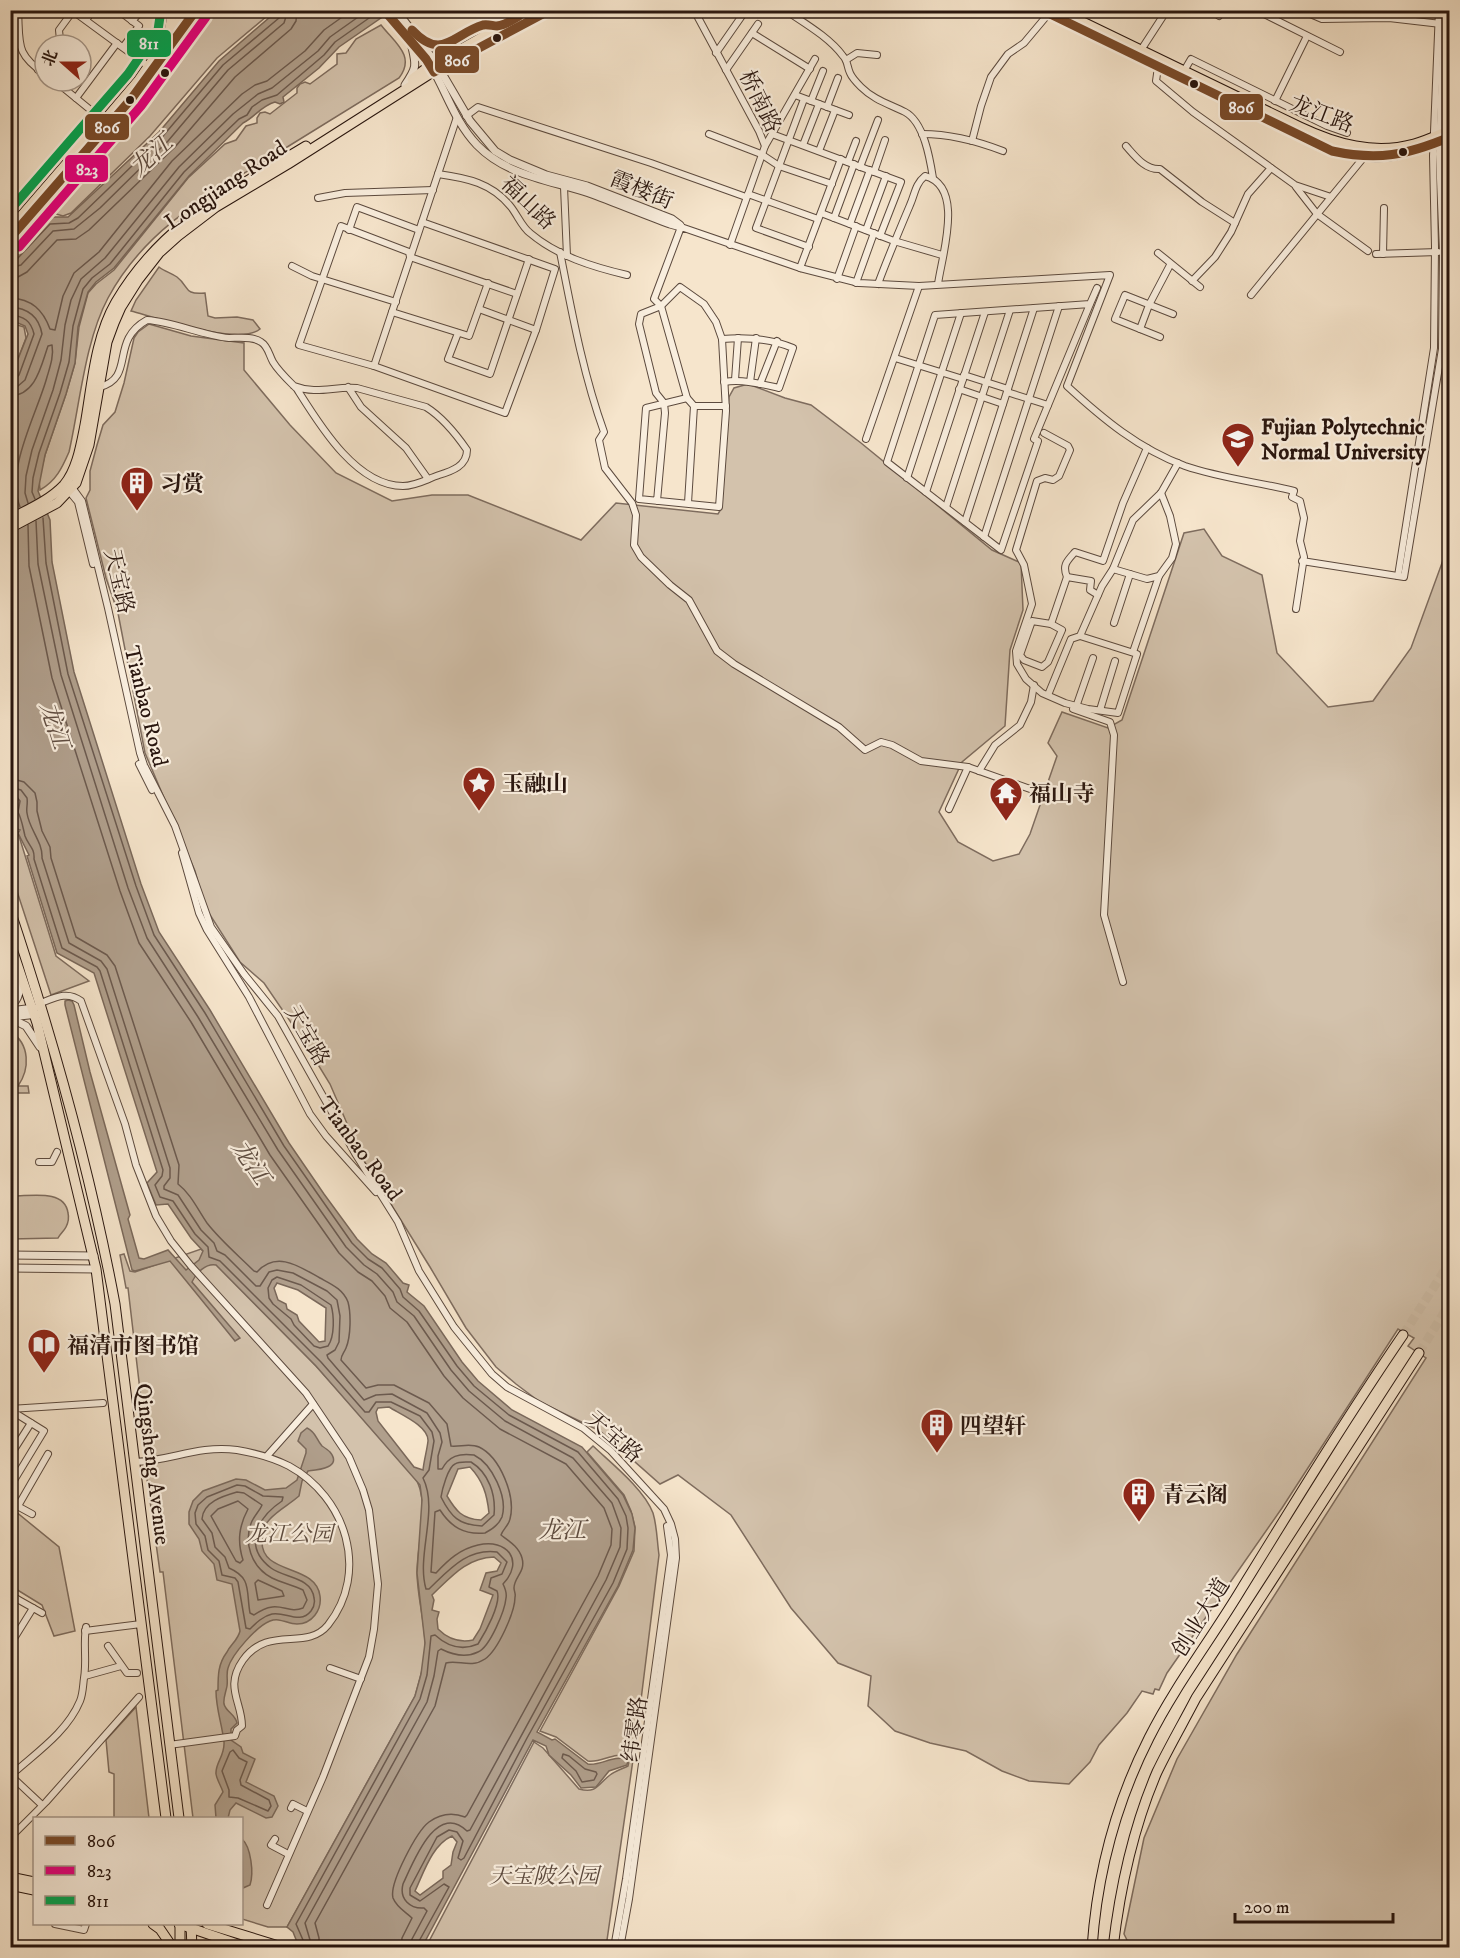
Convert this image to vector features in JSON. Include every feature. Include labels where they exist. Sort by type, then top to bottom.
[{"type":"main road","points":[[169,35],[172,10]]},
{"type":"main road","points":[[10,229],[104,121],[148,66],[187,10]]},
{"type":"main road","points":[[10,239],[132,98],[196,10]]},
{"type":"main road","points":[[435,68],[501,25],[530,10]]},
{"type":"main road","points":[[435,68],[551,10]]},
{"type":"main road","name":"龙江路","points":[[1050,11],[1142,50],[1320,137],[1366,148],[1381,149],[1439,139]]},
{"type":"main road","name":"龙江路","points":[[1050,11],[1158,67],[1332,151],[1364,157],[1415,152],[1439,139],[1449,130]]},
{"type":"main road","name":"Longjiang Road","points":[[68,486],[82,444],[98,355],[106,325],[120,296],[151,254],[179,226],[216,200],[435,68]]},
{"type":"main road","name":"Longjiang Road","points":[[10,528],[54,499],[79,477],[89,446],[108,342],[121,307],[138,280],[159,254],[178,236],[232,197],[288,164],[435,68]]},
{"type":"main road","name":"Longjiang Road","points":[[10,519],[54,499]]},
{"type":"main road","name":"Qingsheng Avenue","points":[[10,910],[43,1007],[101,1227],[115,1304],[168,1745],[179,1817]]},
{"type":"main road","name":"Qingsheng Avenue","points":[[10,943],[33,1012],[94,1256],[166,1817]]},
{"type":"main road","name":"创业大道","points":[[1092,1947],[1097,1895],[1110,1841],[1133,1775],[1149,1738],[1169,1702],[1219,1626],[1348,1416],[1404,1335]]},
{"type":"main road","name":"创业大道","points":[[1113,1947],[1121,1891],[1131,1849],[1147,1798],[1174,1738],[1201,1691],[1419,1353]]},
{"type":"main road","points":[[10,1877],[33,1882]]},
{"type":"main road","points":[[10,1885],[33,1890]]},
{"type":"main road","points":[[155,1925],[173,1947]]},
{"type":"main road","points":[[179,1925],[180,1947]]},
{"type":"main road","points":[[213,1925],[282,1947]]},
{"type":"main road","points":[[226,1925],[240,1934]]},
{"type":"main road","points":[[192,1947],[191,1926],[249,1947]]},
{"type":"main road","points":[[207,1947],[232,1941]]},
{"type":"street","points":[[18,10],[19,41],[24,57],[33,65]]},
{"type":"street","points":[[86,20],[93,10]]},
{"type":"street","points":[[132,21],[142,10]]},
{"type":"street","points":[[384,10],[415,40],[441,46],[486,24],[501,25]]},
{"type":"street","points":[[396,10],[435,68]]},
{"type":"street","name":"桥南路","points":[[694,10],[765,146],[730,245]]},
{"type":"street","points":[[716,53],[746,10]]},
{"type":"street","points":[[785,10],[842,54],[850,75],[863,89],[885,104],[908,113],[922,134],[933,178]]},
{"type":"street","points":[[1142,50],[1167,10]]},
{"type":"street","points":[[1256,10],[1340,52]]},
{"type":"street","points":[[1301,10],[1322,19],[1389,18],[1442,24]]},
{"type":"street","points":[[1439,10],[1442,24]]},
{"type":"street","points":[[1302,561],[1404,577],[1442,349],[1439,139],[1444,10]]},
{"type":"street","points":[[59,33],[59,30],[74,11],[148,66]]},
{"type":"street","points":[[76,98],[139,26],[119,11]]},
{"type":"street","points":[[972,141],[991,77],[1008,54],[1024,43],[1050,11]]},
{"type":"street","points":[[726,70],[758,24]]},
{"type":"street","points":[[752,33],[810,69]]},
{"type":"street","points":[[1275,101],[1308,36]]},
{"type":"street","points":[[405,85],[416,63],[415,40]]},
{"type":"street","points":[[846,60],[856,53],[878,56]]},
{"type":"street","points":[[765,146],[816,59]]},
{"type":"street","points":[[1184,71],[1191,59],[1327,126],[1347,133]]},
{"type":"street","points":[[1158,67],[1156,81],[1161,87],[1295,185],[1331,197]]},
{"type":"street","name":"霞楼街","points":[[435,68],[466,116],[495,151],[546,176],[598,190],[672,219],[681,226]]},
{"type":"street","name":"霞楼街","points":[[435,68],[457,117],[477,145],[489,156],[521,173],[681,226]]},
{"type":"street","points":[[808,247],[756,228],[789,140],[823,71]]},
{"type":"street","points":[[827,107],[838,78]]},
{"type":"street","points":[[70,93],[104,121]]},
{"type":"street","points":[[795,95],[849,115]]},
{"type":"street","points":[[804,145],[819,104]]},
{"type":"street","points":[[466,116],[478,106],[747,196],[834,218],[894,241],[942,255]]},
{"type":"street","points":[[819,151],[835,110]]},
{"type":"street","points":[[374,366],[457,117]]},
{"type":"street","points":[[800,268],[832,184],[851,163],[878,120]]},
{"type":"street","points":[[709,134],[761,154],[779,166],[832,184]]},
{"type":"street","points":[[772,134],[901,182],[856,283]]},
{"type":"street","points":[[922,134],[938,134],[972,141],[1003,152]]},
{"type":"street","points":[[837,279],[853,225],[885,140]]},
{"type":"street","points":[[834,218],[856,141]]},
{"type":"street","points":[[1126,146],[1152,170],[1160,170],[1202,202],[1235,223]]},
{"type":"street","points":[[1251,295],[1364,157]]},
{"type":"street","points":[[1192,281],[1215,257],[1252,187],[1271,168]]},
{"type":"street","name":"福山路","points":[[438,174],[463,178],[490,188],[511,207],[528,232],[567,256],[608,271],[627,275]]},
{"type":"street","points":[[866,230],[886,176]]},
{"type":"street","points":[[878,284],[919,180],[925,176],[933,178],[942,186],[949,214],[938,284]]},
{"type":"street","points":[[1295,185],[1317,214],[1368,251]]},
{"type":"street","points":[[564,187],[567,256]]},
{"type":"street","points":[[318,198],[345,193],[433,190]]},
{"type":"street","points":[[349,230],[357,207],[419,230]]},
{"type":"street","points":[[1384,208],[1380,254],[1439,252]]},
{"type":"street","points":[[410,257],[409,252],[341,226],[299,345],[374,366],[506,412],[555,269],[422,222]]},
{"type":"street","points":[[688,503],[694,406],[687,398],[661,306],[654,299],[681,226],[800,268],[856,283],[919,286],[1110,275],[1067,386],[1126,436],[1178,463],[1294,490],[1292,497],[1300,501],[1304,518],[1300,541],[1304,557],[1296,609]]},
{"type":"street","points":[[560,252],[582,360],[591,396],[604,432],[599,440],[605,468],[632,502],[636,515],[634,545],[641,557],[689,600],[717,651],[734,664],[840,727],[865,750],[881,742],[892,745],[921,761],[968,767],[1033,790]]},
{"type":"street","points":[[1158,253],[1200,287]]},
{"type":"street","points":[[410,257],[517,294]]},
{"type":"street","points":[[458,333],[448,359],[490,374],[529,259]]},
{"type":"street","points":[[1140,329],[1149,305],[1170,265]]},
{"type":"street","points":[[292,266],[396,302]]},
{"type":"street","points":[[392,312],[469,336],[488,283]]},
{"type":"street","points":[[866,439],[919,286]]},
{"type":"street","points":[[657,501],[665,413],[664,404],[656,393],[639,324],[641,314],[661,306],[680,287],[704,304],[716,322],[722,339],[726,406],[719,507],[688,503],[657,501],[639,499],[646,408],[664,404],[687,398]]},
{"type":"street","points":[[1090,304],[935,315],[887,462],[1001,550],[1038,441],[1034,439],[1090,304],[1096,288]]},
{"type":"street","points":[[1160,337],[1115,319],[1125,295],[1173,314]]},
{"type":"street","points":[[984,537],[1059,306]]},
{"type":"street","points":[[965,522],[1034,308]]},
{"type":"street","points":[[479,309],[536,330]]},
{"type":"street","points":[[946,507],[1010,310]]},
{"type":"street","points":[[926,492],[984,312]]},
{"type":"street","points":[[907,478],[961,313]]},
{"type":"street","points":[[99,387],[111,384],[116,379],[131,332],[147,320],[226,338],[251,339],[262,342],[272,361],[294,386],[333,443],[356,466],[381,480],[402,486],[415,484],[464,463],[468,450],[435,413],[426,407],[348,387],[326,391],[304,390],[294,386]]},
{"type":"street","points":[[735,381],[738,338]]},
{"type":"street","points":[[722,339],[756,338],[777,341],[794,348],[779,388],[750,382],[724,382]]},
{"type":"street","points":[[750,382],[756,338]]},
{"type":"street","points":[[760,384],[777,341]]},
{"type":"street","points":[[895,358],[941,372],[986,382],[1048,405]]},
{"type":"street","points":[[348,387],[361,407],[406,448],[428,479]]},
{"type":"street","points":[[959,389],[1003,404]]},
{"type":"street","points":[[694,406],[726,406]]},
{"type":"street","points":[[1044,433],[1068,446],[1070,450],[1059,476],[1053,480],[1045,478],[1037,481],[1016,550],[1024,565],[1032,604],[1016,651],[1017,664],[1026,679],[1062,706],[1110,722],[1114,735],[1104,915],[1123,981]]},
{"type":"street","points":[[1051,624],[1067,577],[1064,570],[1065,563],[1075,552],[1103,561],[1123,503],[1147,448]]},
{"type":"street","points":[[1080,636],[1098,595],[1113,569],[1133,520],[1161,494],[1178,463]]},
{"type":"street","name":"Tianbao Road","points":[[68,486],[78,502],[105,609],[140,766],[172,827],[199,913],[207,930],[249,997],[310,1114],[322,1131],[378,1194],[422,1282],[451,1329],[490,1377],[505,1391],[581,1431],[597,1443],[666,1516]]},
{"type":"street","name":"天宝路","points":[[68,486],[82,501],[140,753],[175,826],[211,927],[244,974],[278,1016],[356,1155],[398,1222],[419,1271],[454,1327],[492,1374],[507,1387],[583,1428],[600,1442],[655,1498],[666,1516]]},
{"type":"street","points":[[1132,652],[1159,576],[1172,558],[1176,544],[1170,516],[1161,494]]},
{"type":"street","points":[[1113,569],[1148,579],[1159,576]]},
{"type":"street","points":[[1114,623],[1130,574]]},
{"type":"street","points":[[1067,577],[1091,581],[1090,590],[1098,595]]},
{"type":"street","points":[[1032,621],[1051,624],[1062,630],[1048,662],[1042,667],[1024,660],[1020,655],[1032,621]]},
{"type":"street","points":[[1080,636],[1137,654],[1118,713],[1076,706],[1045,694],[1071,639],[1080,636]]},
{"type":"street","points":[[1076,706],[1093,658]]},
{"type":"street","points":[[1100,710],[1115,661]]},
{"type":"street","points":[[979,771],[995,745],[1020,725],[1031,702],[1034,685]]},
{"type":"street","points":[[949,809],[968,767]]},
{"type":"street","points":[[10,1006],[19,996],[17,964]]},
{"type":"street","points":[[10,992],[19,996]]},
{"type":"street","points":[[10,1018],[33,1012],[66,995],[73,995],[81,1001],[125,1124],[136,1165],[150,1203],[171,1241],[198,1274],[294,1378],[313,1404],[349,1457],[371,1517],[377,1560],[377,1606],[371,1649],[361,1679],[349,1703],[267,1905]]},
{"type":"street","points":[[10,1011],[33,1012]]},
{"type":"street","points":[[10,1018],[26,1026],[44,1055]]},
{"type":"street","points":[[39,1162],[52,1162],[57,1152]]},
{"type":"street","points":[[10,1255],[94,1256]]},
{"type":"street","points":[[10,1268],[96,1269]]},
{"type":"street","points":[[15,1411],[103,1402]]},
{"type":"street","points":[[267,1456],[313,1404]]},
{"type":"street","points":[[10,1421],[15,1411]]},
{"type":"street","points":[[10,1487],[44,1431],[15,1411]]},
{"type":"street","points":[[10,1456],[31,1423]]},
{"type":"street","points":[[134,1462],[214,1449],[239,1450],[267,1456],[292,1468],[327,1498],[344,1530],[351,1564],[345,1593],[335,1614],[323,1630],[303,1639],[277,1639],[265,1643],[250,1652],[243,1661],[235,1686],[242,1726],[237,1730],[235,1736],[168,1745]]},
{"type":"street","points":[[18,1506],[48,1454]]},
{"type":"street","points":[[10,1502],[32,1514]]},
{"type":"street","name":"纬零路","points":[[614,1947],[626,1879],[671,1555],[666,1516]]},
{"type":"street","name":"纬零路","points":[[620,1947],[629,1899],[676,1558],[675,1539],[666,1516]]},
{"type":"street","points":[[10,1610],[14,1597],[42,1613]]},
{"type":"street","points":[[10,1645],[33,1608]]},
{"type":"street","points":[[42,1805],[10,1774],[56,1735],[81,1700],[85,1676],[86,1651],[83,1643],[86,1629],[141,1624]]},
{"type":"street","points":[[108,1646],[127,1673],[137,1673]]},
{"type":"street","points":[[85,1676],[121,1666]]},
{"type":"street","points":[[330,1668],[361,1679]]},
{"type":"street","points":[[10,1838],[139,1697]]},
{"type":"street","points":[[291,1808],[293,1803],[307,1811]]},
{"type":"street","points":[[275,1839],[272,1845],[288,1854]]},
{"type":"street","points":[[63,1925],[84,1930],[83,1925]]},
{"type":"green space","points":[[205,10],[273,11],[217,58],[150,136],[71,213],[63,216],[46,211],[146,95]]},
{"type":"green space","points":[[381,25],[402,50],[405,63],[399,78],[179,216],[140,252],[123,274],[108,298],[94,333],[69,452],[61,469],[40,490],[39,479],[45,455],[75,363],[79,327],[88,293],[114,270],[188,178],[225,144],[236,140],[246,126],[257,123],[260,113],[270,114],[297,93],[300,84],[305,82],[310,84],[337,64],[337,54],[346,53],[356,39]]},
{"type":"green space","points":[[159,267],[177,277],[193,293],[205,293],[208,316],[253,320],[260,329],[250,333],[217,333],[131,311]]},
{"type":"green space","points":[[11,323],[24,327],[26,338],[11,377]]},
{"type":"green space","points":[[149,324],[191,336],[244,343],[244,370],[290,425],[336,473],[392,501],[432,495],[468,495],[581,540],[616,503],[718,514],[721,509],[729,397],[734,388],[748,384],[811,405],[992,550],[1021,563],[1023,610],[1010,650],[1005,726],[962,762],[939,812],[958,842],[993,861],[1019,854],[1030,834],[1057,756],[1048,743],[1062,712],[1108,728],[1122,720],[1184,533],[1204,529],[1222,556],[1262,575],[1277,653],[1328,707],[1373,701],[1411,648],[1446,552],[1449,551],[1449,1947],[1131,1948],[1124,1934],[1144,1838],[1177,1759],[1237,1654],[1426,1358],[1408,1346],[1414,1338],[1398,1329],[1282,1508],[1167,1673],[1159,1690],[1155,1689],[1153,1694],[1142,1691],[1127,1713],[1099,1745],[1090,1762],[1069,1784],[1029,1781],[1002,1771],[966,1751],[930,1743],[895,1731],[868,1706],[871,1676],[838,1663],[791,1608],[731,1515],[678,1475],[660,1484],[600,1431],[540,1402],[496,1367],[466,1328],[361,1156],[330,1084],[303,1040],[264,983],[240,962],[205,907],[195,871],[145,753],[118,613],[106,578],[86,498],[90,490],[90,471],[103,425],[115,412],[134,338]]},
{"type":"green space","points":[[11,810],[56,956],[89,981],[51,995],[11,873]]},
{"type":"green space","points":[[11,1032],[22,1043],[26,1057],[25,1072],[18,1086],[28,1086],[29,1093],[11,1093]]},
{"type":"green space","points":[[38,1195],[61,1200],[66,1205],[68,1218],[66,1227],[58,1238],[11,1239],[11,1198]]},
{"type":"green space","name":"龙江公园","points":[[201,1249],[316,1366],[414,1476],[422,1497],[417,1572],[425,1648],[415,1696],[287,1927],[268,1927],[243,1919],[243,1817],[193,1817],[163,1572],[160,1572],[146,1472],[150,1469],[148,1450],[144,1449],[140,1416],[143,1416],[128,1288],[126,1288],[120,1255],[124,1254],[130,1271],[135,1272]]},
{"type":"green space","name":"天宝陂公园","points":[[593,1446],[626,1477],[649,1504],[656,1528],[659,1555],[637,1732],[606,1947],[426,1947],[534,1742],[543,1748],[579,1789],[594,1789],[612,1774],[628,1766],[630,1757],[618,1755],[588,1761],[556,1737],[540,1731],[619,1586],[634,1551],[635,1527],[631,1511],[624,1495],[587,1452]]},
{"type":"green space","points":[[15,1511],[59,1547],[75,1631],[54,1636],[42,1605],[11,1586],[11,1519]]},
{"type":"green space","points":[[136,1707],[149,1817],[114,1817],[114,1774],[109,1772],[106,1740]]},
{"type":"water","name":"龙江","points":[[277,11],[391,11],[339,47],[319,68],[283,97],[284,102],[270,104],[243,123],[189,176],[114,268],[96,282],[88,292],[78,327],[75,363],[45,455],[38,491],[50,520],[52,562],[74,672],[141,884],[159,932],[210,1010],[289,1143],[357,1239],[372,1254],[386,1263],[403,1283],[409,1285],[407,1292],[424,1306],[462,1362],[478,1381],[512,1410],[582,1447],[623,1495],[632,1514],[635,1528],[633,1550],[618,1586],[537,1732],[552,1740],[555,1739],[588,1764],[622,1758],[628,1759],[627,1765],[609,1771],[596,1787],[581,1788],[571,1775],[549,1755],[546,1746],[533,1740],[422,1947],[296,1947],[297,1942],[293,1932],[287,1927],[415,1696],[421,1674],[425,1643],[417,1573],[422,1500],[420,1485],[316,1366],[216,1265],[202,1269],[192,1282],[240,1338],[235,1341],[170,1261],[132,1270],[65,1005],[65,1001],[68,1000],[74,1005],[90,1072],[130,1215],[128,1219],[139,1258],[144,1259],[168,1250],[186,1270],[199,1260],[203,1251],[191,1238],[168,1204],[156,1205],[147,1183],[157,1172],[94,973],[57,953],[27,856],[29,855],[18,833],[20,830],[17,829],[15,824],[17,822],[11,810],[15,804],[10,799],[10,379],[28,334],[25,326],[11,320],[10,257],[48,217],[68,217],[159,132],[219,61]],"holes":[[[277,1283],[298,1290],[326,1308],[325,1341],[319,1342],[299,1321],[297,1315],[287,1309],[286,1304],[278,1300],[274,1288]],[[389,1407],[424,1430],[428,1441],[423,1470],[414,1467],[378,1421],[376,1412],[378,1408]],[[470,1467],[486,1494],[489,1513],[481,1520],[469,1518],[460,1513],[447,1496],[458,1469]],[[494,1557],[501,1563],[497,1571],[486,1573],[480,1590],[493,1595],[480,1629],[473,1640],[450,1638],[438,1629],[439,1612],[432,1610],[434,1600],[432,1595],[453,1575],[475,1561]],[[452,1836],[457,1842],[451,1865],[443,1871],[443,1878],[420,1895],[415,1891],[429,1860],[439,1846]]]},
{"type":"water","points":[[307,1428],[310,1430],[322,1446],[330,1452],[333,1462],[327,1467],[308,1471],[302,1481],[299,1496],[268,1521],[262,1534],[262,1540],[264,1551],[270,1559],[278,1565],[309,1578],[316,1586],[320,1596],[318,1611],[307,1622],[297,1624],[274,1620],[252,1634],[230,1662],[224,1700],[225,1707],[237,1723],[231,1729],[231,1740],[241,1747],[243,1753],[255,1759],[246,1782],[274,1796],[278,1806],[272,1817],[266,1818],[236,1803],[230,1810],[228,1817],[216,1817],[215,1805],[223,1792],[216,1770],[224,1742],[217,1704],[218,1675],[222,1661],[240,1631],[232,1584],[217,1580],[214,1564],[202,1551],[199,1539],[189,1524],[189,1512],[193,1501],[203,1491],[236,1479],[246,1480],[265,1490],[286,1488],[297,1480],[306,1453],[306,1449],[298,1441],[301,1433]]},
{"type":"water","points":[[243,1840],[250,1854],[252,1867],[250,1885],[243,1888]]},
{"type":"tunnel","points":[[1403,1335],[1450,1262]]},
{"type":"tunnel","points":[[1419,1353],[1450,1303]]},
{"type":"transit line","name":"811","points":[[10,210],[128,74],[158,30],[161,10]]},
{"type":"transit line","name":"806","points":[[10,238],[132,98],[196,10]]},
{"type":"transit line","name":"806","points":[[384,10],[426,59],[434,72],[550,10]]},
{"type":"transit line","name":"806","points":[[1042,10],[1332,151],[1364,156],[1392,155],[1450,137]]},
{"type":"transit line","name":"806","points":[[412,30],[422,39],[440,45],[483,25],[497,26],[519,16]]},
{"type":"transit line","name":"823","points":[[19,247],[141,106],[206,17]]},
{"type":"place","name":"Fujian Polytechnic Normal University","points":[[1238,468]]},
{"type":"place","name":"习赏","points":[[137,512]]},
{"type":"place","name":"玉融山","points":[[479,812]]},
{"type":"place","name":"福山寺","points":[[1006,822]]},
{"type":"place","name":"福清市图书馆","points":[[44,1374]]},
{"type":"place","name":"四望轩","points":[[937,1454]]},
{"type":"place","name":"青云阁","points":[[1139,1523]]}]
